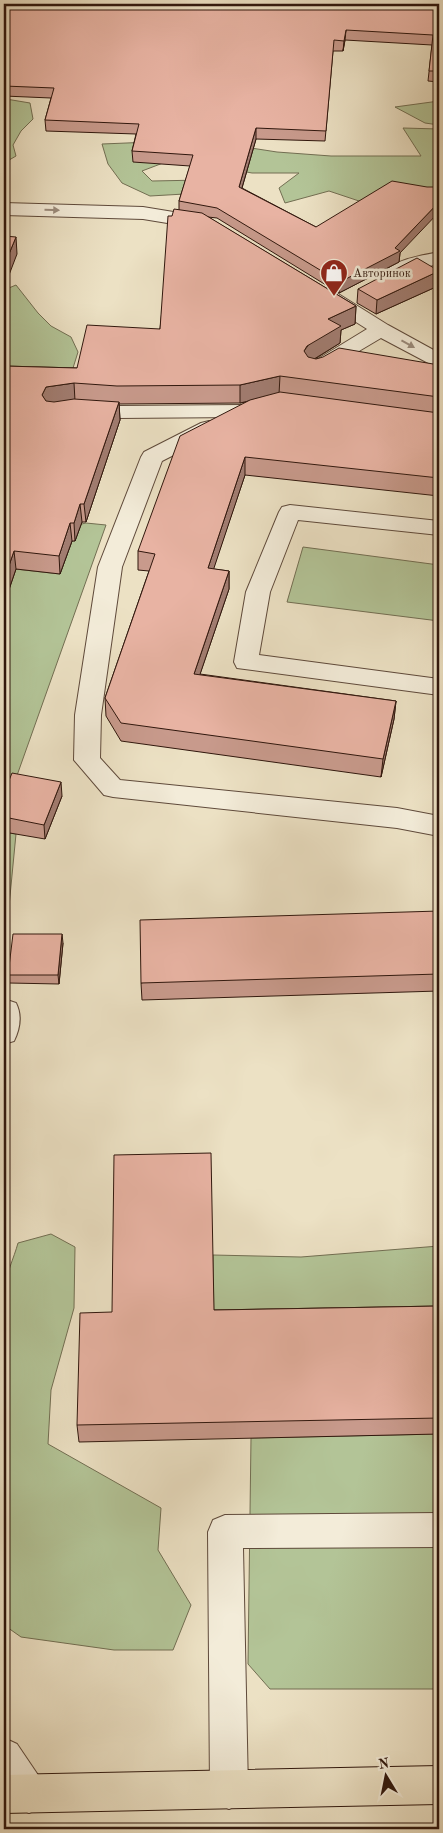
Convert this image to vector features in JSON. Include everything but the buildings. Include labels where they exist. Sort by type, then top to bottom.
[{"type":"main road","points":[[16,1794],[439,1785]]},
{"type":"street","points":[[4,209],[143,213],[209,224],[218,229]]},
{"type":"street","points":[[307,283],[356,294],[413,264],[439,258]]},
{"type":"street","points":[[356,294],[381,329],[439,361]]},
{"type":"street","points":[[315,369],[381,329]]},
{"type":"street","points":[[66,411],[252,409],[152,457],[110,567],[88,715],[87,760],[113,788],[397,818],[439,826]]},
{"type":"street","points":[[439,528],[290,512],[258,592],[246,662],[439,687]]},
{"type":"street","points":[[4,1010],[6,1011],[4,1033]]},
{"type":"street","points":[[229,1790],[225,1532],[439,1530]]},
{"type":"street","points":[[4,1756],[16,1794]]},
{"type":"green space","points":[[6,99],[30,103],[33,119],[21,131],[13,145],[16,156],[4,163],[4,101]]},
{"type":"green space","points":[[439,101],[439,125],[425,123],[395,107]]},
{"type":"green space","points":[[403,128],[439,129],[439,208],[400,207],[359,201],[329,191],[285,203],[279,188],[299,173],[252,173],[213,166],[163,163],[142,171],[152,181],[202,180],[202,193],[150,196],[122,183],[108,164],[102,144],[151,142],[238,146],[277,152],[331,156],[421,156]]},
{"type":"green space","points":[[16,285],[51,326],[71,337],[78,352],[73,368],[4,378],[4,290]]},
{"type":"green space","points":[[86,523],[106,525],[4,812],[4,604],[15,569],[60,574],[72,541],[75,541],[79,528],[77,525]]},
{"type":"green space","points":[[303,547],[439,565],[439,621],[287,602]]},
{"type":"green space","points":[[4,832],[16,834],[7,927],[4,927]]},
{"type":"green space","points":[[51,1234],[75,1247],[74,1308],[51,1390],[48,1444],[161,1508],[158,1550],[191,1605],[173,1650],[114,1650],[21,1637],[4,1625],[4,1431],[7,1414],[8,1380],[4,1292],[18,1243]]},
{"type":"green space","points":[[439,1246],[439,1323],[214,1327],[213,1255],[301,1257]]},
{"type":"green space","points":[[439,1434],[439,1689],[270,1689],[248,1664],[251,1438]]},
{"type":"place","name":"Авторинок","points":[[334,297]]}]
